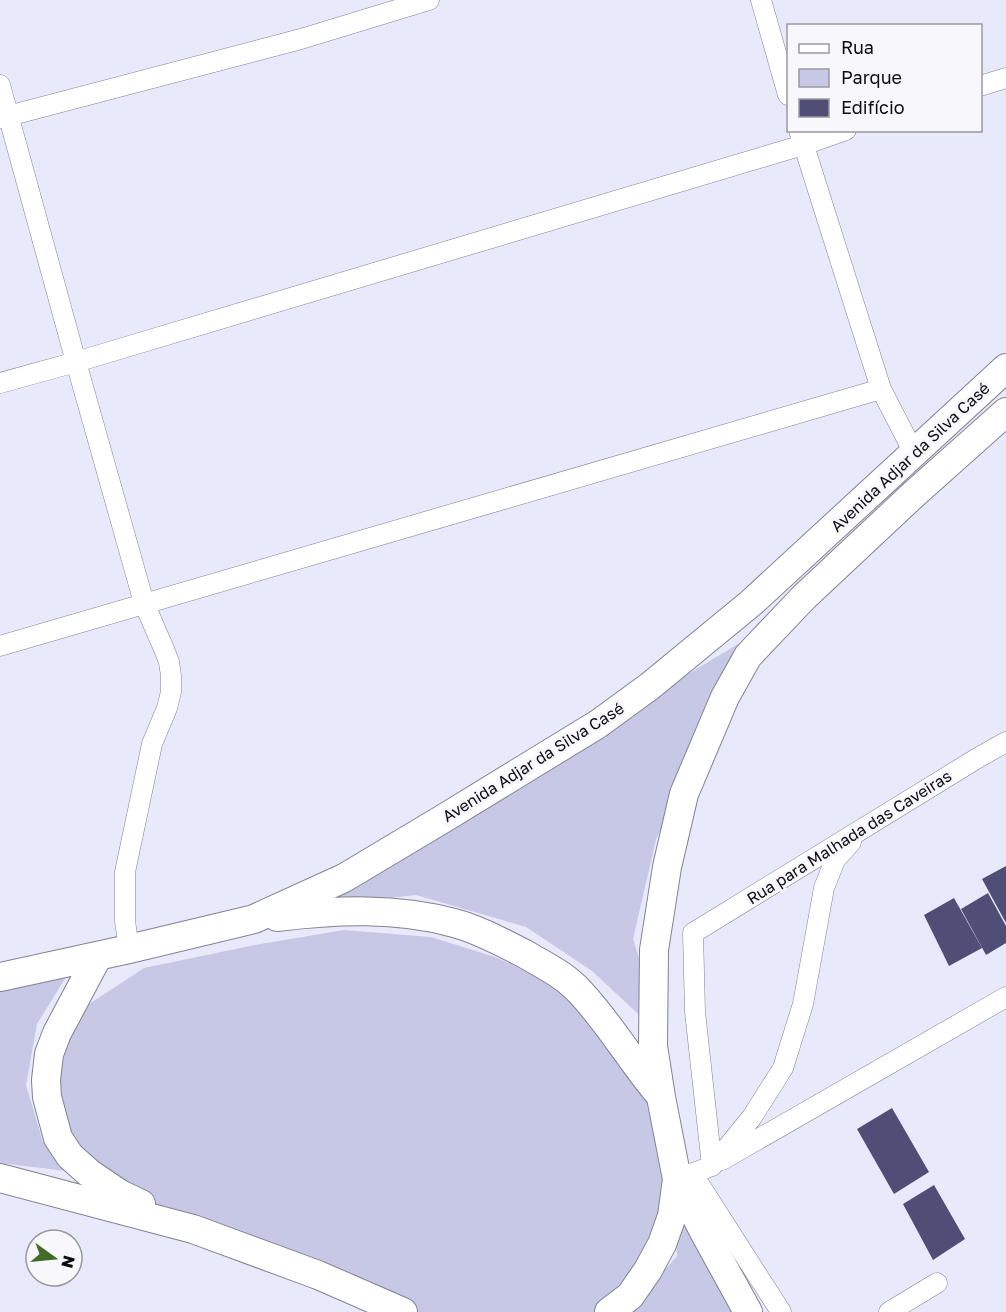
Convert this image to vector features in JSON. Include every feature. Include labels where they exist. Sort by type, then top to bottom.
[{"type":"main road","name":"Avenida Adjar da Silva Casé","points":[[0,976],[98,956],[254,919],[344,878],[598,724],[650,686],[751,603],[1006,368]]},
{"type":"main road","name":"Avenida Adjar da Silva Casé","points":[[748,1312],[703,1230],[661,1097],[653,1046],[654,950],[667,867],[684,794],[725,697],[748,656],[804,597],[1006,412]]},
{"type":"main road","points":[[254,919],[319,912],[398,912],[455,923],[501,942],[562,975],[581,993],[661,1097]]},
{"type":"main road","points":[[98,956],[57,1033],[49,1054],[47,1097],[58,1138],[79,1165],[113,1189],[193,1229]]},
{"type":"main road","points":[[609,1312],[630,1296],[648,1270],[662,1244],[685,1176]]},
{"type":"main road","points":[[0,1178],[193,1229],[318,1275],[403,1312]]},
{"type":"street","points":[[4,116],[301,39],[429,0]]},
{"type":"street","points":[[761,0],[787,88]]},
{"type":"street","points":[[982,86],[1006,78]]},
{"type":"street","points":[[0,85],[4,116],[144,603],[169,662],[171,692],[152,744],[125,872],[125,921],[129,949]]},
{"type":"street","points":[[0,383],[76,362],[801,138],[835,132]]},
{"type":"street","points":[[801,138],[881,389],[914,453]]},
{"type":"street","points":[[0,646],[881,389]]},
{"type":"street","name":"Rua para Malhada das Caveiras","points":[[712,1166],[695,1012],[693,933],[1006,742]]},
{"type":"street","points":[[712,1166],[752,1117],[783,1068],[803,1004],[824,888],[835,860],[866,827]]},
{"type":"street","points":[[781,1312],[685,1176],[712,1166],[1006,997]]},
{"type":"street","points":[[889,1312],[937,1283]]},
{"type":"green space","points":[[790,613],[696,748],[656,840],[633,939],[663,1037],[592,971],[526,927],[416,895],[297,908]]},
{"type":"green space","points":[[344,930],[431,937],[495,957],[589,1000],[653,1103],[745,1312],[407,1312],[169,1217],[91,1174],[0,1163],[0,982],[74,964],[37,1024],[26,1085],[43,1142],[75,1163],[48,1080],[74,1014],[144,968],[255,945]],"holes":[[[674,1205],[677,1256],[637,1302]]]},
{"type":"building","points":[[1006,866],[1006,923],[982,879]]},
{"type":"building","points":[[988,893],[1006,926],[1006,943],[986,955],[961,909]]},
{"type":"building","points":[[954,898],[982,948],[949,966],[924,915]]},
{"type":"building","points":[[892,1108],[929,1172],[894,1194],[857,1129]]},
{"type":"building","points":[[934,1185],[965,1239],[933,1260],[903,1204]]}]
